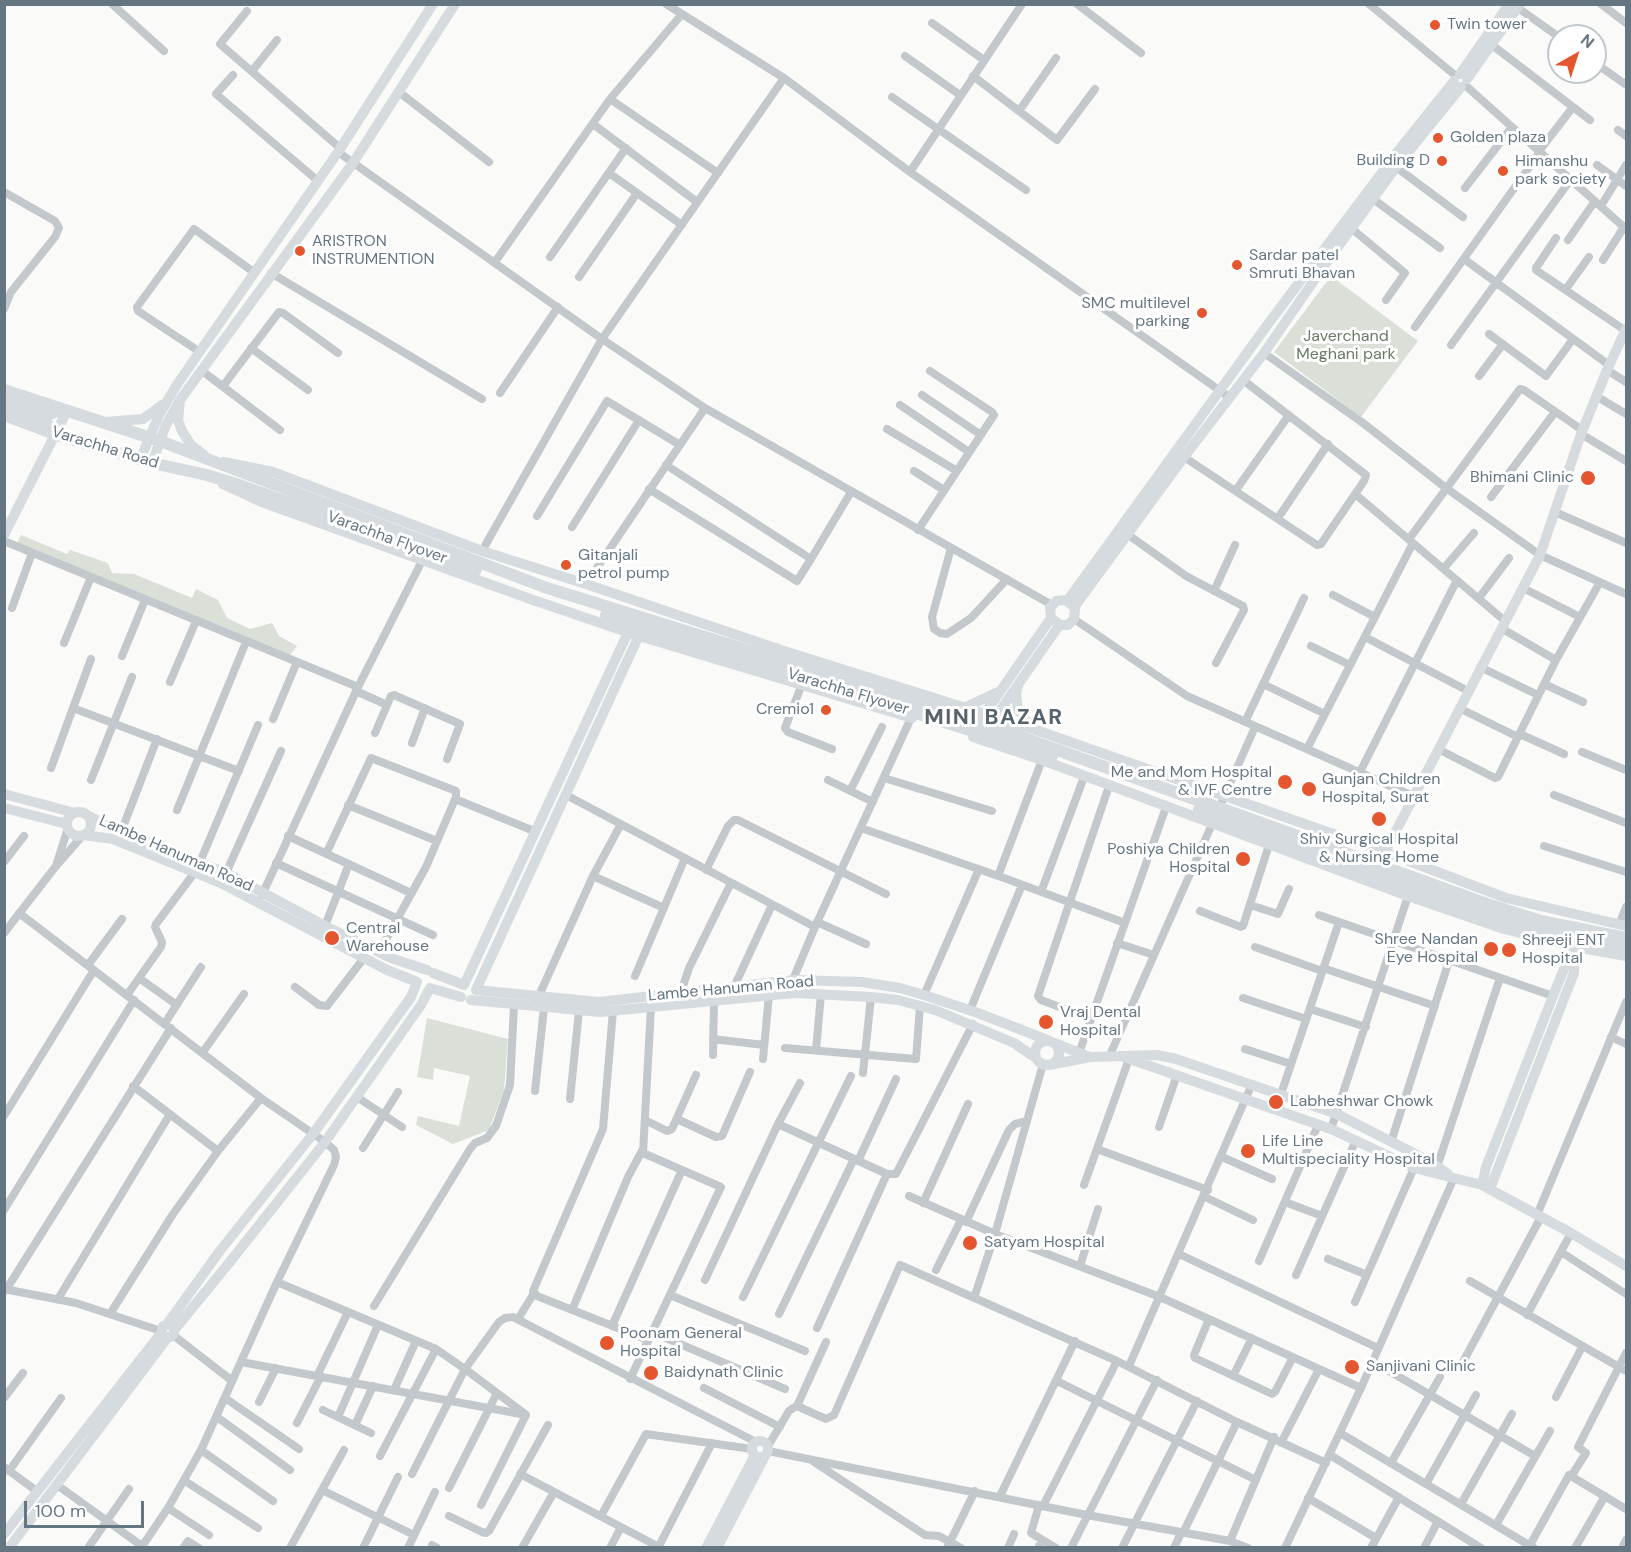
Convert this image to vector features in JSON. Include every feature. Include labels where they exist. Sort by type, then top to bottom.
[{"type":"main road","name":"Varachha Flyover","points":[[4,390],[212,461],[241,479],[564,602],[1042,753],[1482,913],[1538,930],[1626,947]]},
{"type":"main road","name":"Varachha Road","points":[[4,415],[55,434],[140,460],[207,475]]},
{"type":"main road","name":"Varachha Flyover","points":[[207,475],[241,479],[547,588],[985,724],[1487,904],[1541,921],[1626,938]]},
{"type":"street","points":[[112,4],[164,51]]},
{"type":"street","points":[[99,422],[143,419],[167,401],[339,150],[433,4]]},
{"type":"street","points":[[140,460],[166,425],[180,399],[353,163],[455,4]]},
{"type":"street","points":[[666,4],[784,78],[910,172],[1230,397]]},
{"type":"street","points":[[910,172],[1022,4]]},
{"type":"street","points":[[1077,4],[1141,53]]},
{"type":"street","points":[[1369,4],[1461,80],[1625,228],[1603,260]]},
{"type":"street","points":[[1601,4],[1626,23]]},
{"type":"street","points":[[1071,603],[1127,534],[1264,353],[1351,228],[1516,6]]},
{"type":"street","points":[[1516,6],[1547,28]]},
{"type":"street","points":[[1071,603],[1219,390],[1402,146],[1492,45],[1516,6]]},
{"type":"street","points":[[247,11],[220,44],[353,163],[602,339],[705,408],[1052,605]]},
{"type":"street","points":[[495,262],[610,99],[682,15]]},
{"type":"street","points":[[932,23],[984,60]]},
{"type":"street","points":[[252,71],[277,40]]},
{"type":"street","points":[[1492,45],[1590,120]]},
{"type":"street","points":[[905,56],[960,95]]},
{"type":"street","points":[[1019,111],[1056,58]]},
{"type":"street","points":[[1607,71],[1625,84]]},
{"type":"street","points":[[233,75],[216,94],[318,181]]},
{"type":"street","points":[[972,76],[1057,140],[1095,89]]},
{"type":"street","points":[[482,551],[602,339],[784,78]]},
{"type":"street","points":[[399,92],[489,162]]},
{"type":"street","points":[[892,97],[1026,189]]},
{"type":"street","points":[[610,99],[718,173]]},
{"type":"street","points":[[1415,327],[1573,107]]},
{"type":"street","points":[[592,123],[698,202]]},
{"type":"street","points":[[1466,188],[1512,127]]},
{"type":"street","points":[[1618,130],[1626,136]]},
{"type":"street","points":[[550,256],[626,148]]},
{"type":"street","points":[[1597,165],[1626,186]]},
{"type":"street","points":[[1568,240],[1617,180],[1626,165]]},
{"type":"street","points":[[1396,167],[1463,218]]},
{"type":"street","points":[[609,173],[682,225]]},
{"type":"street","points":[[1451,345],[1571,179]]},
{"type":"street","points":[[4,192],[55,221],[59,228],[55,237],[11,292],[4,309]]},
{"type":"street","points":[[579,277],[637,193]]},
{"type":"street","points":[[1373,199],[1440,248]]},
{"type":"street","points":[[1351,228],[1405,273],[1386,300]]},
{"type":"street","points":[[200,352],[138,311],[137,307],[194,229],[255,273]]},
{"type":"street","points":[[1385,852],[1540,555],[1581,432],[1626,330],[1535,269],[1556,238]]},
{"type":"street","points":[[1566,290],[1589,256]]},
{"type":"street","points":[[1464,259],[1574,339],[1626,382]]},
{"type":"street","points":[[272,273],[482,399]]},
{"type":"street","points":[[500,393],[558,307]]},
{"type":"street","points":[[223,386],[280,312],[338,353]]},
{"type":"street","points":[[1489,333],[1546,376],[1574,339]]},
{"type":"street","points":[[1479,376],[1503,344]]},
{"type":"street","points":[[251,348],[308,390]]},
{"type":"street","points":[[1264,353],[1363,423],[1446,488],[1540,555],[1626,594]]},
{"type":"street","points":[[201,370],[280,430]]},
{"type":"street","points":[[918,530],[993,417],[993,413],[930,371]]},
{"type":"street","points":[[1184,456],[1319,546],[1366,475],[1243,380]]},
{"type":"street","points":[[1307,749],[1411,541],[1446,488],[1520,389],[1626,461]]},
{"type":"street","points":[[922,394],[981,435]]},
{"type":"street","points":[[1596,396],[1626,414]]},
{"type":"street","points":[[4,398],[52,414],[64,410]]},
{"type":"street","points":[[180,399],[178,420],[182,431],[191,445],[212,461],[273,472],[482,551],[781,650],[1033,729],[1385,852],[1506,898],[1623,926],[1626,907]]},
{"type":"street","points":[[153,463],[155,440],[167,401]]},
{"type":"street","points":[[537,516],[607,401],[680,445]]},
{"type":"street","points":[[900,405],[969,452]]},
{"type":"street","points":[[4,406],[47,422],[55,434]]},
{"type":"street","points":[[586,584],[705,408]]},
{"type":"street","points":[[4,535],[55,434],[64,410]]},
{"type":"street","points":[[1491,497],[1555,412]]},
{"type":"street","points":[[1236,490],[1289,415]]},
{"type":"street","points":[[572,527],[639,420]]},
{"type":"street","points":[[887,429],[957,471]]},
{"type":"street","points":[[1278,518],[1328,444]]},
{"type":"street","points":[[666,465],[812,559]]},
{"type":"street","points":[[914,471],[944,490]]},
{"type":"street","points":[[207,475],[259,501],[534,600],[639,636],[802,684],[1042,760],[1408,897],[1576,951],[1626,956]]},
{"type":"street","points":[[650,489],[797,581],[851,492]]},
{"type":"street","points":[[1355,494],[1479,598],[1503,624],[1556,660]]},
{"type":"street","points":[[1555,512],[1626,543]]},
{"type":"street","points":[[434,532],[423,559],[357,689],[261,897],[364,958],[417,982],[421,987],[469,996],[566,795],[639,636],[646,604]]},
{"type":"street","points":[[1444,568],[1474,533]]},
{"type":"street","points":[[1127,534],[1186,576],[1244,608],[1216,663]]},
{"type":"street","points":[[4,542],[297,662],[387,705]]},
{"type":"street","points":[[1214,591],[1235,545]]},
{"type":"street","points":[[951,548],[932,617],[934,629],[940,633],[947,634],[971,618],[1007,579]]},
{"type":"street","points":[[12,608],[32,553]]},
{"type":"street","points":[[1479,598],[1509,558]]},
{"type":"street","points":[[64,644],[91,577]]},
{"type":"street","points":[[1360,772],[1457,579]]},
{"type":"street","points":[[1437,749],[1497,778],[1556,660],[1600,582]]},
{"type":"street","points":[[1523,588],[1580,617]]},
{"type":"street","points":[[1333,595],[1375,617]]},
{"type":"street","points":[[1245,722],[1304,598]]},
{"type":"street","points":[[122,656],[145,600]]},
{"type":"street","points":[[1059,600],[1071,603],[1076,612],[1074,619],[1069,624],[1055,622],[1050,612],[1052,605],[1059,600]]},
{"type":"street","points":[[464,985],[628,632],[646,604]]},
{"type":"street","points":[[1074,619],[1187,696],[1413,796]]},
{"type":"street","points":[[170,682],[196,621]]},
{"type":"street","points":[[969,736],[1019,682],[1055,622]]},
{"type":"street","points":[[980,740],[1000,690],[1055,622]]},
{"type":"street","points":[[1365,637],[1468,691]]},
{"type":"street","points":[[177,810],[246,642]]},
{"type":"street","points":[[1311,646],[1350,665]]},
{"type":"street","points":[[51,768],[91,659]]},
{"type":"street","points":[[273,719],[297,662]]},
{"type":"street","points":[[1480,667],[1538,695]]},
{"type":"street","points":[[91,780],[132,677]]},
{"type":"street","points":[[1019,682],[1016,694],[1018,710],[1033,729]]},
{"type":"street","points":[[802,684],[785,729],[832,750]]},
{"type":"street","points":[[1263,684],[1325,714]]},
{"type":"street","points":[[1544,684],[1583,702]]},
{"type":"street","points":[[966,707],[1000,690]]},
{"type":"street","points":[[375,733],[393,694],[460,724],[447,759]]},
{"type":"street","points":[[73,708],[238,771]]},
{"type":"street","points":[[412,743],[425,708]]},
{"type":"street","points":[[1459,708],[1564,754]]},
{"type":"street","points":[[794,993],[794,980],[816,925],[911,718]]},
{"type":"street","points":[[4,1210],[131,998],[140,978],[161,947],[162,942],[155,927],[156,924],[197,867],[258,725]]},
{"type":"street","points":[[1109,1057],[1255,727]]},
{"type":"street","points":[[850,791],[882,728]]},
{"type":"street","points":[[121,832],[157,739]]},
{"type":"street","points":[[224,878],[281,751]]},
{"type":"street","points":[[1582,752],[1626,768]]},
{"type":"street","points":[[326,854],[369,759],[374,757],[454,790],[457,794],[437,841],[379,952]]},
{"type":"street","points":[[998,876],[1042,760]]},
{"type":"street","points":[[1041,892],[1084,777]]},
{"type":"street","points":[[884,778],[992,811]]},
{"type":"street","points":[[828,780],[873,802]]},
{"type":"street","points":[[1091,1018],[1041,1000],[1038,996],[1109,786]]},
{"type":"street","name":"Lambe Hanuman Road","points":[[4,794],[81,814],[224,878],[379,952],[464,985],[471,985],[469,996]]},
{"type":"street","points":[[566,795],[772,905],[866,944]]},
{"type":"street","points":[[1554,795],[1626,823]]},
{"type":"street","points":[[455,800],[534,831]]},
{"type":"street","points":[[348,805],[437,841]]},
{"type":"street","points":[[1079,1053],[1166,807]]},
{"type":"street","points":[[4,808],[67,826],[75,835],[113,839],[197,867]]},
{"type":"street","points":[[4,933],[56,866],[91,826],[81,814],[69,817],[56,866]]},
{"type":"street","points":[[706,870],[728,826],[734,820],[738,820],[886,894]]},
{"type":"street","points":[[535,1091],[538,1004],[594,876],[621,824]]},
{"type":"street","points":[[861,828],[1125,923]]},
{"type":"street","points":[[4,862],[24,836]]},
{"type":"street","points":[[288,836],[411,893]]},
{"type":"street","points":[[1200,911],[1241,927],[1244,925],[1269,845]]},
{"type":"street","points":[[1544,846],[1626,872]]},
{"type":"street","points":[[635,976],[685,858]]},
{"type":"street","points":[[276,863],[433,935]]},
{"type":"street","points":[[325,926],[349,864]]},
{"type":"street","points":[[785,1048],[916,1059],[922,1000],[979,869]]},
{"type":"street","points":[[594,876],[664,908]]},
{"type":"street","points":[[681,992],[690,968],[731,883]]},
{"type":"street","points":[[970,1010],[1022,885]]},
{"type":"street","points":[[1250,905],[1279,914],[1289,889]]},
{"type":"street","points":[[1331,1130],[1408,897]]},
{"type":"street","points":[[734,987],[772,905]]},
{"type":"street","points":[[19,913],[261,1098],[325,1142],[334,1150],[336,1157],[231,1380],[201,1450],[168,1508],[141,1547],[57,1485]]},
{"type":"street","points":[[1319,915],[1553,996]]},
{"type":"street","points":[[1486,1187],[1574,973],[1576,951],[1587,917]]},
{"type":"street","points":[[4,1116],[122,919]]},
{"type":"street","points":[[1281,1094],[1339,922]]},
{"type":"street","points":[[1117,943],[1154,955]]},
{"type":"street","points":[[1255,947],[1435,1006]]},
{"type":"street","points":[[1486,1187],[1486,1167],[1564,969],[1576,951]]},
{"type":"street","points":[[295,987],[318,1005],[327,1006],[364,958]]},
{"type":"street","points":[[1391,1142],[1449,961]]},
{"type":"street","points":[[201,966],[133,1086],[5,1289],[58,1299],[168,1331],[231,1380]]},
{"type":"street","points":[[4,1534],[168,1331],[229,1263],[325,1142],[436,981],[430,971],[419,973],[411,997],[313,1134],[219,1252],[168,1331],[9,1548]]},
{"type":"street","points":[[140,978],[177,1005]]},
{"type":"street","points":[[1437,1167],[1500,978]]},
{"type":"street","name":"Lambe Hanuman Road","points":[[469,996],[514,1005],[599,1002],[794,980],[862,982],[900,988],[1014,1043],[1042,1062]]},
{"type":"street","name":"Lambe Hanuman Road","points":[[469,996],[579,1011],[614,1011],[794,993],[922,1000],[970,1010],[1091,1057]]},
{"type":"street","points":[[203,1052],[244,994]]},
{"type":"street","points":[[816,1050],[821,994]]},
{"type":"street","points":[[763,1059],[769,995]]},
{"type":"street","points":[[863,1073],[871,997]]},
{"type":"street","points":[[1244,998],[1306,1019]]},
{"type":"street","points":[[713,1055],[714,1001]]},
{"type":"street","points":[[1462,1362],[1539,1216],[1626,1002]]},
{"type":"street","points":[[374,1306],[470,1149],[475,1143],[487,1138],[495,1126],[510,1085],[514,1005]]},
{"type":"street","points":[[572,1310],[628,1177],[643,1149],[651,1007]]},
{"type":"street","points":[[1310,1009],[1366,1027]]},
{"type":"street","points":[[570,1098],[579,1011]]},
{"type":"street","points":[[518,1319],[534,1293],[534,1287],[603,1129],[614,1011]]},
{"type":"street","points":[[778,1124],[887,1174],[896,1174],[973,1024]]},
{"type":"street","points":[[1611,1037],[1626,1044]]},
{"type":"street","points":[[713,1039],[764,1045]]},
{"type":"street","points":[[974,1298],[995,1234],[1042,1062],[1036,1047],[1042,1042],[1052,1042],[1059,1053],[1056,1061],[1042,1062]]},
{"type":"street","points":[[1245,1049],[1291,1064]]},
{"type":"street","points":[[1042,1062],[1091,1057],[1127,1058],[1156,1055],[1176,1059],[1337,1114],[1454,1178]]},
{"type":"street","points":[[1127,1058],[1318,1125],[1356,1140],[1414,1168],[1486,1187],[1626,1266]]},
{"type":"street","points":[[1084,1185],[1127,1058]]},
{"type":"street","points":[[677,1119],[716,1137],[722,1136],[750,1072]]},
{"type":"street","points":[[645,1120],[670,1131],[696,1075]]},
{"type":"street","points":[[1159,1128],[1177,1075]]},
{"type":"street","points":[[743,1297],[851,1076]]},
{"type":"street","points":[[779,1314],[896,1079]]},
{"type":"street","points":[[705,1280],[778,1124],[800,1083]]},
{"type":"street","points":[[1129,1366],[1252,1084]]},
{"type":"street","points":[[133,1086],[218,1151]]},
{"type":"street","points":[[363,1148],[398,1092]]},
{"type":"street","points":[[357,1096],[402,1127]]},
{"type":"street","points":[[110,1314],[173,1214],[218,1151],[261,1098]]},
{"type":"street","points":[[923,1203],[968,1104]]},
{"type":"street","points":[[58,1299],[170,1114]]},
{"type":"street","points":[[936,1270],[964,1221],[1009,1130],[1015,1124],[1027,1121]]},
{"type":"street","points":[[1260,1261],[1318,1125]]},
{"type":"street","points":[[1296,1275],[1356,1140]]},
{"type":"street","points":[[630,1378],[721,1186],[643,1153],[643,1149]]},
{"type":"street","points":[[1097,1149],[1206,1193],[1252,1220]]},
{"type":"street","points":[[1222,1157],[1272,1179]]},
{"type":"street","points":[[1355,1302],[1414,1168]]},
{"type":"street","points":[[612,1326],[682,1170]]},
{"type":"street","points":[[817,1328],[887,1174]]},
{"type":"street","points":[[1285,1548],[1361,1388],[1454,1178]]},
{"type":"street","points":[[909,1196],[995,1234],[1160,1297],[1361,1388]]},
{"type":"street","points":[[1285,1202],[1322,1216]]},
{"type":"street","points":[[1080,1266],[1098,1209]]},
{"type":"street","points":[[1527,1315],[1571,1233]]},
{"type":"street","points":[[1561,1252],[1626,1294]]},
{"type":"street","points":[[1179,1254],[1378,1348]]},
{"type":"street","points":[[1328,1259],[1367,1275]]},
{"type":"street","points":[[797,1406],[823,1418],[831,1418],[834,1414],[900,1265],[1117,1360],[1237,1422],[1328,1459],[1400,1497],[1479,1547]]},
{"type":"street","points":[[1470,1281],[1626,1371]]},
{"type":"street","points":[[277,1282],[436,1349],[465,1368],[526,1415]]},
{"type":"street","points":[[534,1293],[612,1326],[650,1336],[785,1389]]},
{"type":"street","points":[[670,1295],[805,1351]]},
{"type":"street","points":[[297,1423],[348,1312]]},
{"type":"street","points":[[412,1474],[465,1368],[499,1322],[513,1317],[761,1450]]},
{"type":"street","points":[[1209,1319],[1194,1354],[1195,1358],[1233,1376],[1273,1394],[1293,1357]]},
{"type":"street","points":[[338,1417],[378,1325]]},
{"type":"street","points":[[1233,1376],[1252,1338]]},
{"type":"street","points":[[394,1390],[416,1341]]},
{"type":"street","points":[[1000,1496],[1075,1341]]},
{"type":"street","points":[[706,1548],[761,1450],[789,1411],[797,1406],[826,1342]]},
{"type":"street","points":[[1556,1396],[1582,1347]]},
{"type":"street","points":[[380,1456],[436,1349]]},
{"type":"street","points":[[1340,1433],[1532,1546],[1568,1476],[1572,1475],[1586,1453],[1578,1447],[1626,1353]]},
{"type":"street","points":[[1056,1548],[1031,1533],[1041,1505],[1117,1360]]},
{"type":"street","points":[[1372,1361],[1535,1456]]},
{"type":"street","points":[[241,1362],[526,1415]]},
{"type":"street","points":[[258,1402],[276,1368]]},
{"type":"street","points":[[1228,1543],[1256,1480],[1319,1369]]},
{"type":"street","points":[[4,1398],[23,1373]]},
{"type":"street","points":[[1391,1463],[1440,1377]]},
{"type":"street","points":[[1071,1548],[1157,1380]]},
{"type":"street","points":[[1056,1381],[1256,1480]]},
{"type":"street","points":[[355,1425],[373,1386]]},
{"type":"street","points":[[704,1388],[780,1426]]},
{"type":"street","points":[[449,1488],[497,1393]]},
{"type":"street","points":[[1426,1484],[1476,1395]]},
{"type":"street","points":[[38,1492],[7,1469],[62,1398]]},
{"type":"street","points":[[225,1398],[298,1449]]},
{"type":"street","points":[[1122,1548],[1197,1401]]},
{"type":"street","points":[[323,1410],[371,1433]]},
{"type":"street","points":[[1461,1504],[1512,1414]]},
{"type":"street","points":[[481,1505],[526,1415]]},
{"type":"street","points":[[217,1417],[290,1470]]},
{"type":"street","points":[[1174,1548],[1237,1422]]},
{"type":"street","points":[[449,1516],[486,1533],[548,1425]]},
{"type":"street","points":[[1496,1525],[1550,1431]]},
{"type":"street","points":[[601,1516],[646,1434],[810,1459],[1248,1548]]},
{"type":"street","points":[[520,1474],[660,1547],[712,1443]]},
{"type":"street","points":[[201,1450],[273,1502]]},
{"type":"street","points":[[290,1548],[344,1450]]},
{"type":"street","points":[[717,1548],[761,1450]]},
{"type":"street","points":[[810,1459],[925,1535],[939,1536],[948,1544],[962,1548]]},
{"type":"street","points":[[1572,1475],[1626,1509]]},
{"type":"street","points":[[363,1548],[398,1477]]},
{"type":"street","points":[[185,1480],[258,1528]]},
{"type":"street","points":[[88,1548],[129,1489]]},
{"type":"street","points":[[322,1490],[414,1534]]},
{"type":"street","points":[[948,1544],[975,1491]]},
{"type":"street","points":[[408,1548],[435,1492]]},
{"type":"street","points":[[522,1548],[554,1492]]},
{"type":"street","points":[[1575,1548],[1605,1496]]},
{"type":"street","points":[[1371,1548],[1400,1497]]},
{"type":"street","points":[[1308,1498],[1376,1538]]},
{"type":"street","points":[[168,1508],[209,1535]]},
{"type":"street","points":[[1424,1548],[1438,1521]]},
{"type":"street","points":[[610,1548],[621,1527]]},
{"type":"street","points":[[1008,1548],[1014,1534]]},
{"type":"street","points":[[1622,1548],[1626,1540]]},
{"type":"street","points":[[183,1548],[188,1541],[199,1548]]},
{"type":"green space","name":"Javerchand Meghani park","points":[[1331,276],[1418,341],[1361,417],[1274,352]]},
{"type":"green space","points":[[21,535],[67,554],[70,550],[108,563],[112,573],[134,574],[192,598],[196,589],[218,600],[227,618],[250,629],[272,623],[279,636],[297,646],[290,655],[17,543]]},
{"type":"green space","points":[[427,1018],[508,1039],[504,1090],[489,1130],[453,1144],[416,1125],[418,1116],[459,1126],[470,1076],[434,1068],[433,1080],[417,1077]]},
{"type":"place","name":"Twin tower","points":[[1435,25]]},
{"type":"place","name":"Golden plaza","points":[[1438,138]]},
{"type":"place","name":"Building D","points":[[1442,161]]},
{"type":"place","name":"Himanshu park society","points":[[1503,171]]},
{"type":"place","name":"ARISTRON INSTRUMENTION","points":[[300,251]]},
{"type":"place","name":"Sardar patel Smruti Bhavan","points":[[1237,265]]},
{"type":"place","name":"SMC multilevel parking","points":[[1202,313]]},
{"type":"place","name":"Bhimani Clinic","points":[[1588,478]]},
{"type":"place","name":"Gitanjali petrol pump","points":[[566,565]]},
{"type":"place","name":"Cremio1","points":[[826,710]]},
{"type":"place","name":"Me and Mom Hospital & IVF Centre","points":[[1285,782]]},
{"type":"place","name":"Gunjan Children Hospital, Surat","points":[[1309,789]]},
{"type":"place","name":"Shiv Surgical Hospital & Nursing Home","points":[[1379,819]]},
{"type":"place","name":"Poshiya Children Hospital","points":[[1243,859]]},
{"type":"place","name":"Central Warehouse","points":[[332,938]]},
{"type":"place","name":"Shree Nandan Eye Hospital","points":[[1491,949]]},
{"type":"place","name":"Shreeji ENT Hospital","points":[[1509,950]]},
{"type":"place","name":"Vraj Dental Hospital","points":[[1046,1022]]},
{"type":"place","name":"Labheshwar Chowk","points":[[1276,1102]]},
{"type":"place","name":"Life Line Multispeciality Hospital","points":[[1248,1151]]},
{"type":"place","name":"Satyam Hospital","points":[[970,1243]]},
{"type":"place","name":"Poonam General Hospital","points":[[607,1343]]},
{"type":"place","name":"Sanjivani Clinic","points":[[1352,1367]]},
{"type":"place","name":"Baidynath Clinic","points":[[651,1373]]},
{"type":"district","name":"MINI BAZAR","points":[[994,718]]}]
